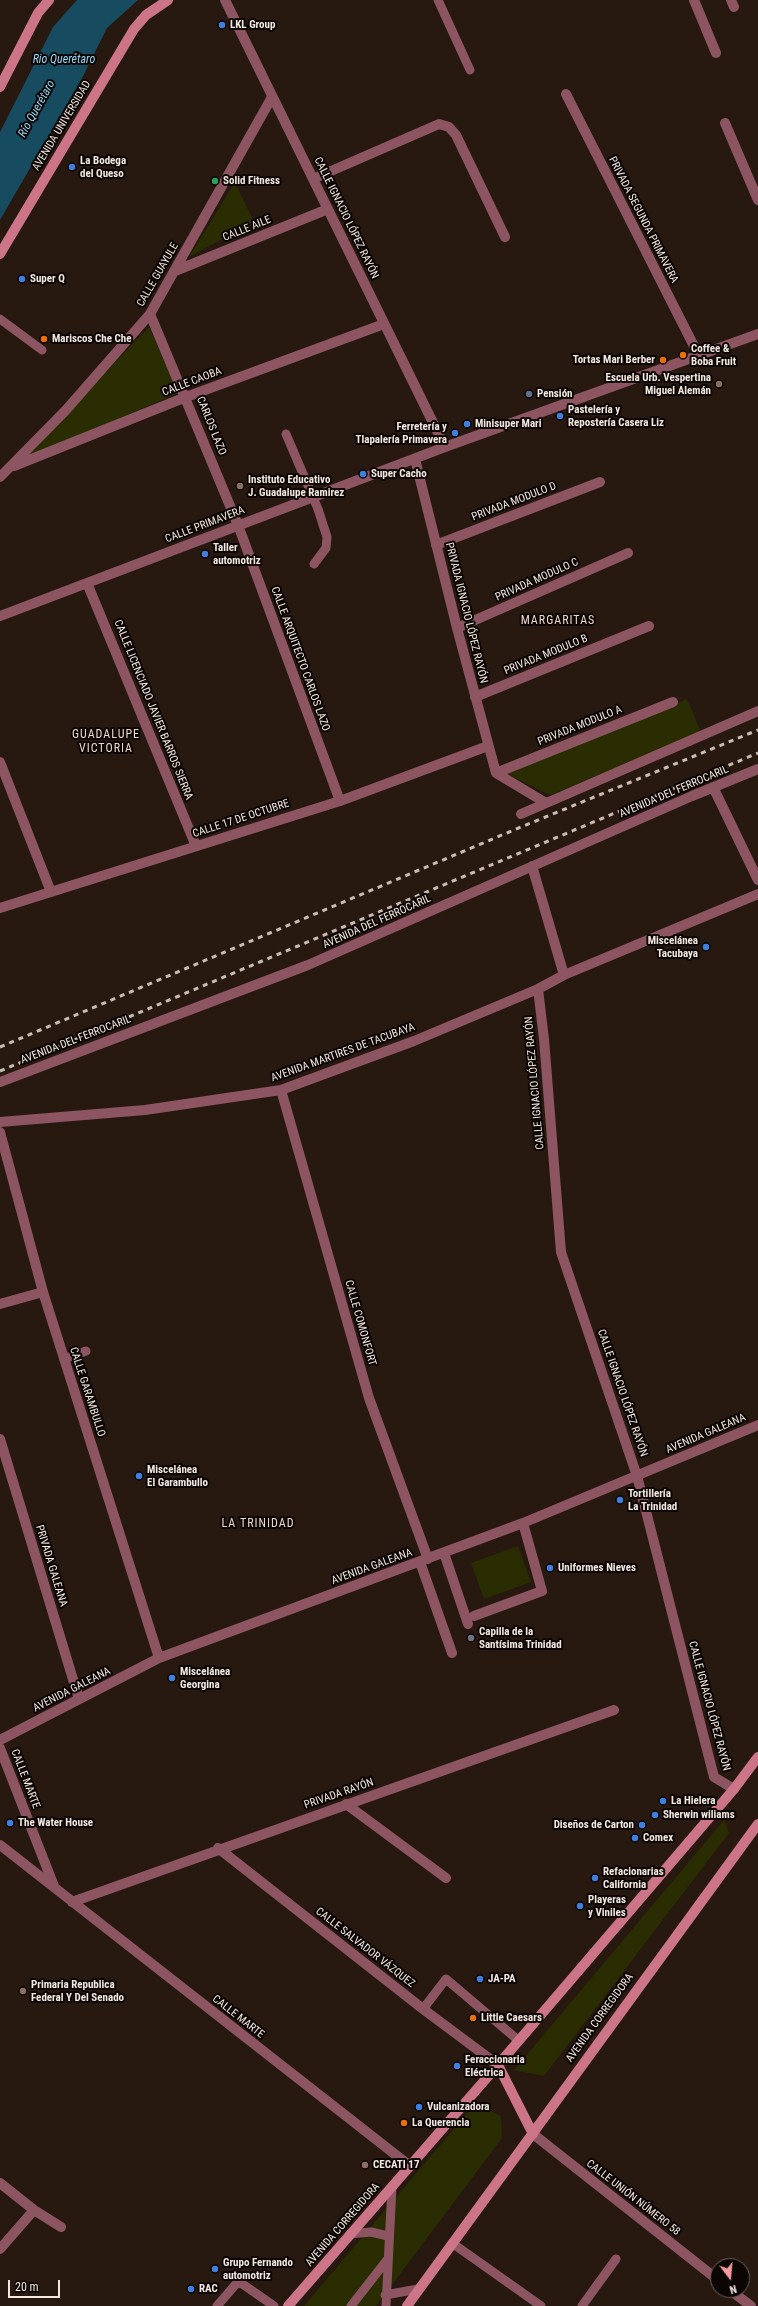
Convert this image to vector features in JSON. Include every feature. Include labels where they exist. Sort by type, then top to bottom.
[{"type":"main road","points":[[0,87],[38,13],[49,0]]},
{"type":"main road","name":"AVENIDA UNIVERSIDAD","points":[[0,254],[134,29],[146,15],[168,0]]},
{"type":"main road","name":"AVENIDA CORREGIDORA","points":[[288,2306],[498,2065],[734,1789],[758,1757]]},
{"type":"main road","name":"AVENIDA CORREGIDORA","points":[[407,2306],[758,1824]]},
{"type":"main road","points":[[498,2065],[533,2134]]},
{"type":"street","name":"CALLE IGNACIO LÓPEZ RAYÓN","points":[[226,0],[272,97],[315,178],[328,209],[445,447]]},
{"type":"street","points":[[694,0],[716,53]]},
{"type":"street","name":"PRIVADA SEGUNDA PRIMAVERA","points":[[566,94],[699,356]]},
{"type":"street","name":"CALLE GUAYULE","points":[[0,477],[66,410],[150,314],[272,97]]},
{"type":"street","points":[[726,123],[758,200]]},
{"type":"street","points":[[315,178],[439,124],[449,126],[456,135],[505,237]]},
{"type":"street","name":"CALLE AILE","points":[[175,271],[328,209]]},
{"type":"street","name":"CARLOS LAZO","points":[[150,314],[186,396],[238,525]]},
{"type":"street","name":"CALLE CAOBA","points":[[10,468],[186,396],[384,324]]},
{"type":"street","name":"CALLE PRIMAVERA","points":[[0,616],[445,447],[758,334]]},
{"type":"street","name":"PRIVADA IGNACIO LÓPEZ RAYÓN","points":[[415,459],[457,628],[496,772]]},
{"type":"street","name":"PRIVADA MODULO D","points":[[436,545],[600,482]]},
{"type":"street","name":"CALLE ARQUITECTO CARLOS LAZO","points":[[238,525],[340,801]]},
{"type":"street","name":"PRIVADA MODULO C","points":[[457,628],[628,553]]},
{"type":"street","name":"CALLE LICENCIADO JAVIER BARROS SIERRA","points":[[88,583],[196,846]]},
{"type":"street","name":"PRIVADA MODULO B","points":[[475,697],[649,626]]},
{"type":"street","name":"PRIVADA MODULO A","points":[[496,772],[673,702]]},
{"type":"street","points":[[521,814],[758,711]]},
{"type":"street","name":"CALLE 17 DE OCTUBRE","points":[[0,908],[340,801],[488,746]]},
{"type":"street","points":[[0,762],[51,892]]},
{"type":"street","name":"AVENIDA DEL FERROCARIL","points":[[0,1082],[308,965],[713,787],[758,769]]},
{"type":"street","points":[[496,772],[546,803]]},
{"type":"street","points":[[713,787],[758,880]]},
{"type":"street","points":[[532,866],[564,975]]},
{"type":"street","name":"AVENIDA MARTIRES DE TACUBAYA","points":[[0,1122],[144,1110],[281,1090],[414,1041],[538,989],[564,975],[758,894]]},
{"type":"street","name":"CALLE IGNACIO LÓPEZ RAYÓN","points":[[538,989],[544,1039],[561,1252],[637,1476],[714,1777],[734,1789]]},
{"type":"street","name":"CALLE COMONFORT","points":[[281,1090],[369,1398],[424,1560],[452,1653]]},
{"type":"street","name":"CALLE GARAMBULLO","points":[[0,1132],[43,1292],[159,1658]]},
{"type":"street","points":[[0,1304],[43,1292]]},
{"type":"street","name":"AVENIDA GALEANA","points":[[0,1740],[159,1658],[523,1523],[758,1425]]},
{"type":"street","name":"PRIVADA GALEANA","points":[[0,1439],[79,1699]]},
{"type":"street","points":[[444,1553],[471,1620],[542,1591],[523,1523]]},
{"type":"street","name":"PRIVADA RAYÓN","points":[[72,1902],[218,1848],[614,1710]]},
{"type":"street","name":"CALLE MARTE","points":[[0,1748],[54,1886]]},
{"type":"street","points":[[346,1804],[446,1878]]},
{"type":"street","name":"CALLE MARTE","points":[[0,1846],[54,1886],[72,1902],[410,2166]]},
{"type":"street","name":"CALLE SALVADOR VÁZQUEZ","points":[[218,1848],[423,2009],[498,2065]]},
{"type":"street","name":"CALLE UNIÓN NÚMERO 58","points":[[533,2134],[710,2274]]},
{"type":"street","points":[[0,2183],[34,2210],[61,2227]]},
{"type":"street","points":[[0,2249],[34,2210]]},
{"type":"street","points":[[740,2298],[751,2306]]},
{"type":"lane","points":[[438,0],[470,70]]},
{"type":"lane","points":[[0,319],[42,350]]},
{"type":"lane","points":[[286,434],[312,497],[326,537],[326,548],[314,564]]},
{"type":"lane","points":[[64,1360],[86,1351]]},
{"type":"lane","points":[[423,2009],[446,1979],[518,2040]]},
{"type":"lane","points":[[386,2306],[385,2295],[392,2187]]},
{"type":"lane","points":[[350,2234],[371,2232],[388,2236]]},
{"type":"lane","points":[[452,2243],[541,2306]]},
{"type":"lane","points":[[582,2306],[616,2259]]},
{"type":"lane","points":[[351,2306],[387,2260]]},
{"type":"lane","points":[[217,2306],[236,2284],[241,2283],[274,2306]]},
{"type":"lane","points":[[385,2295],[418,2289]]},
{"type":"green space","points":[[235,182],[254,222],[189,257]]},
{"type":"green space","points":[[149,327],[178,393],[20,461]]},
{"type":"green space","points":[[687,699],[701,732],[550,795],[507,774]]},
{"type":"green space","points":[[518,1546],[531,1582],[484,1599],[471,1563]]},
{"type":"green space","points":[[724,1820],[729,1833],[544,2076],[514,2070]]},
{"type":"green space","points":[[487,2109],[501,2116],[502,2138],[376,2306],[304,2306],[469,2111]]},
{"type":"water","name":"Rio Querétaro","points":[[77,0],[138,0],[107,28],[81,80],[0,220],[0,132],[53,27]]},
{"type":"railway","points":[[0,1047],[521,827],[758,730]]},
{"type":"railway","points":[[0,1071],[758,753]]},
{"type":"place","name":"LKL Group","points":[[222,25]]},
{"type":"place","name":"La Bodega del Queso","points":[[72,167]]},
{"type":"place","name":"Solid Fitness","points":[[215,181]]},
{"type":"place","name":"Super Q","points":[[22,279]]},
{"type":"place","name":"Mariscos Che Che","points":[[44,339]]},
{"type":"place","name":"Coffee & Boba Fruit","points":[[683,355]]},
{"type":"place","name":"Tortas Mari Berber","points":[[663,360]]},
{"type":"place","name":"Escuela Urb. Vespertina Miguel Alemán","points":[[719,384]]},
{"type":"place","name":"Pensión","points":[[529,394]]},
{"type":"place","name":"Pastelería y Repostería Casera Liz","points":[[560,416]]},
{"type":"place","name":"Minisuper Mari","points":[[467,424]]},
{"type":"place","name":"Ferretería y Tlapalería Primavera","points":[[455,433]]},
{"type":"place","name":"Super Cacho","points":[[363,474]]},
{"type":"place","name":"Instituto Educativo J. Guadalupe Ramirez","points":[[240,486]]},
{"type":"place","name":"Taller automotriz","points":[[205,554]]},
{"type":"place","name":"Miscelánea Tacubaya","points":[[706,947]]},
{"type":"place","name":"Miscelánea El Garambullo","points":[[139,1476]]},
{"type":"place","name":"Tortillería La Trinidad","points":[[620,1500]]},
{"type":"place","name":"Uniformes Nieves","points":[[550,1568]]},
{"type":"place","name":"Capilla de la Santísima Trinidad","points":[[471,1638]]},
{"type":"place","name":"Miscelánea Georgina","points":[[172,1678]]},
{"type":"place","name":"La Hielera","points":[[663,1801]]},
{"type":"place","name":"Sherwin wiliams","points":[[655,1815]]},
{"type":"place","name":"The Water House","points":[[10,1823]]},
{"type":"place","name":"Diseños de Carton","points":[[642,1825]]},
{"type":"place","name":"Comex","points":[[635,1838]]},
{"type":"place","name":"Refacionarias California","points":[[595,1878]]},
{"type":"place","name":"Playeras y Viniles","points":[[580,1906]]},
{"type":"place","name":"JA-PA","points":[[480,1979]]},
{"type":"place","name":"Primaria Republica Federal Y Del Senado","points":[[23,1991]]},
{"type":"place","name":"Little Caesars","points":[[473,2018]]},
{"type":"place","name":"Feraccionaria Eléctrica","points":[[457,2066]]},
{"type":"place","name":"Vulcanizadora","points":[[419,2107]]},
{"type":"place","name":"La Querencia","points":[[404,2123]]},
{"type":"place","name":"CECATI 17","points":[[365,2165]]},
{"type":"place","name":"Grupo Fernando automotriz","points":[[215,2269]]},
{"type":"place","name":"RAC","points":[[191,2289]]},
{"type":"district","name":"MARGARITAS","points":[[558,621]]},
{"type":"district","name":"GUADALUPE VICTORIA","points":[[106,742]]},
{"type":"district","name":"LA TRINIDAD","points":[[258,1524]]},
{"type":"water label","name":"Río Querétaro","points":[[37,109]]}]
